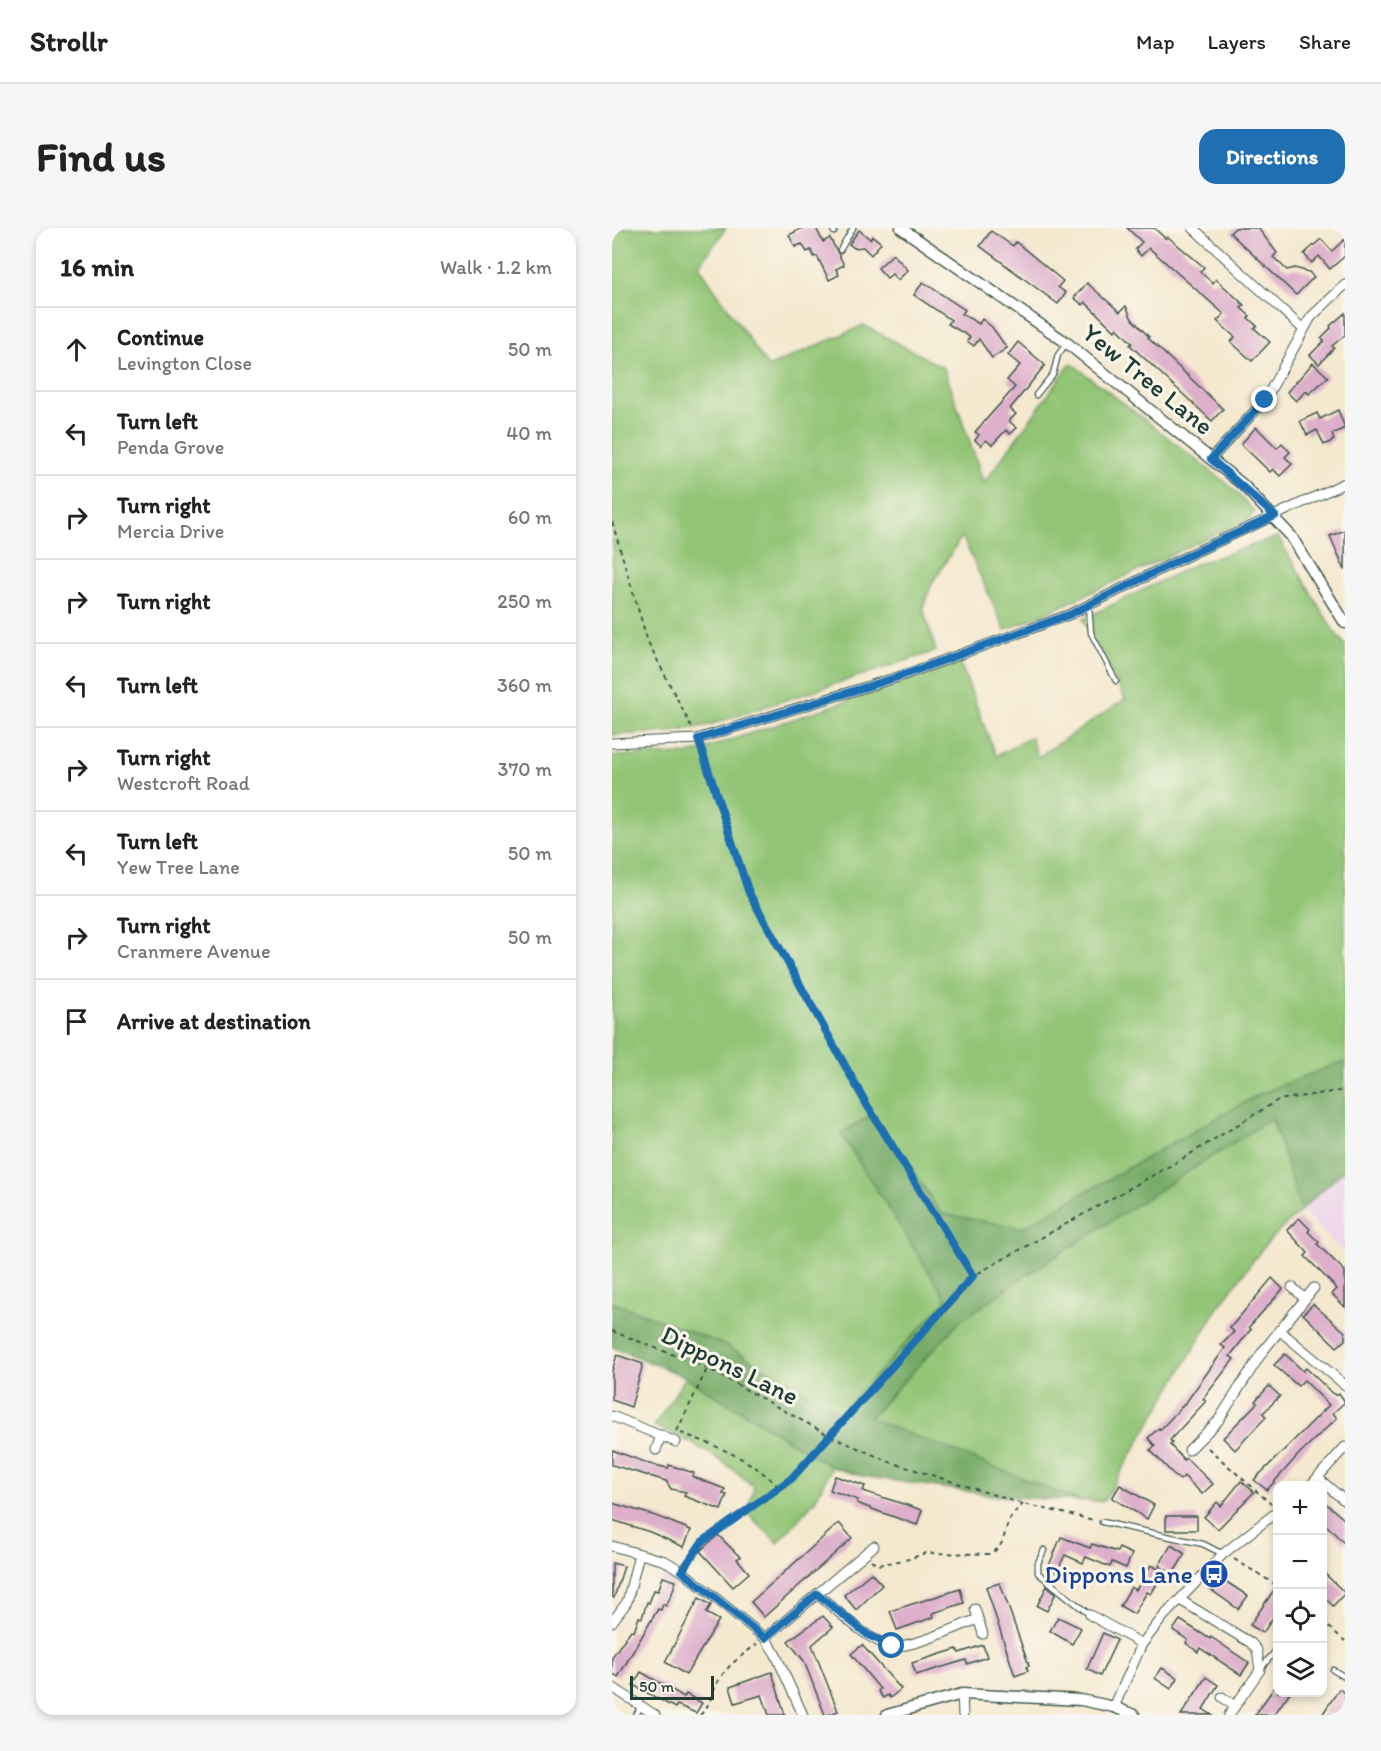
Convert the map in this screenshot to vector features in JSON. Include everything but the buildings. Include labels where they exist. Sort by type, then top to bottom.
[{"type":"street","points":[[1192,228],[1302,328]]},
{"type":"street","name":"Yew Tree Lane","points":[[908,230],[1067,343],[1211,459],[1275,516],[1292,536],[1345,623]]},
{"type":"street","points":[[1211,459],[1265,400],[1302,328],[1311,316],[1345,285]]},
{"type":"street","points":[[612,743],[698,739],[898,677],[1071,614],[1345,483]]},
{"type":"street","points":[[1292,1287],[1305,1299]]},
{"type":"street","points":[[1190,1450],[1224,1413],[1250,1370],[1314,1288]]},
{"type":"street","points":[[1279,1330],[1345,1385]]},
{"type":"street","points":[[612,1416],[661,1435],[675,1437]]},
{"type":"street","points":[[656,1450],[661,1435]]},
{"type":"street","points":[[1199,1441],[1208,1448]]},
{"type":"street","points":[[1316,1481],[1345,1447]]},
{"type":"street","points":[[1319,1479],[1345,1501]]},
{"type":"street","points":[[1114,1707],[1142,1644],[1223,1554],[1273,1514]]},
{"type":"street","points":[[612,1546],[665,1562],[682,1571],[765,1638],[775,1653],[803,1715]]},
{"type":"street","points":[[765,1638],[874,1546]]},
{"type":"street","points":[[612,1622],[627,1602],[639,1554]]},
{"type":"street","points":[[817,1594],[868,1635],[892,1646],[906,1645],[978,1619]]},
{"type":"street","points":[[1180,1600],[1251,1643],[1257,1650],[1260,1670],[1229,1715]]},
{"type":"street","points":[[975,1609],[982,1634]]},
{"type":"street","points":[[1090,1615],[1142,1644]]},
{"type":"street","points":[[612,1688],[638,1711],[655,1715]]},
{"type":"street","points":[[962,1695],[963,1715]]},
{"type":"street","points":[[887,1715],[962,1695],[1081,1700],[1114,1707],[1134,1715]]},
{"type":"street","points":[[1222,1696],[1235,1706]]},
{"type":"lane","points":[[840,250],[854,228]]},
{"type":"lane","points":[[1036,395],[1053,374],[1058,355],[1067,343]]},
{"type":"lane","points":[[1089,604],[1091,633],[1116,681]]},
{"type":"lane","points":[[1102,1522],[1203,1544],[1223,1554]]},
{"type":"lane","points":[[1044,1550],[1038,1563],[1038,1573],[1069,1595],[1090,1615]]},
{"type":"lane","points":[[1260,1670],[1273,1654]]},
{"type":"lane","points":[[1333,1670],[1345,1677]]},
{"type":"path","points":[[612,522],[648,642],[698,739],[749,893],[867,1105],[973,1276]]},
{"type":"path","points":[[682,1571],[702,1542],[779,1488],[830,1436],[973,1276],[1182,1159],[1278,1100],[1345,1090]]},
{"type":"path","name":"Dippons Lane","points":[[612,1331],[707,1368],[830,1436],[890,1462],[1023,1504],[1102,1522]]},
{"type":"path","points":[[707,1368],[675,1437],[739,1458],[769,1476],[779,1488]]},
{"type":"path","points":[[1208,1448],[1273,1506]]},
{"type":"path","points":[[863,1555],[878,1564],[909,1559],[926,1552],[989,1554],[998,1550],[1004,1542],[1010,1518],[1023,1504]]},
{"type":"path","points":[[1223,1554],[1241,1561],[1273,1583]]},
{"type":"path","points":[[1327,1625],[1345,1641]]},
{"type":"path","points":[[700,1715],[707,1709],[720,1678],[735,1661],[765,1638]]},
{"type":"shaded area","points":[[1345,1169],[1345,1254],[1301,1210]]},
{"type":"green space","points":[[612,228],[726,228],[699,266],[768,367],[864,325],[944,368],[984,483],[1071,363],[1228,484],[1255,512],[1249,519],[1067,604],[1005,630],[962,536],[932,583],[923,608],[936,651],[709,725],[671,732],[612,735]]},
{"type":"green space","points":[[1278,537],[1333,630],[1345,645],[1345,1063],[1260,1094],[1022,1228],[942,1214],[873,1114],[842,1133],[947,1300],[840,1414],[727,1346],[612,1302],[612,756],[689,754],[960,663],[996,756],[1031,737],[1038,757],[1125,699],[1083,619],[1196,564]]},
{"type":"green space","points":[[1338,1063],[1345,1063],[1345,1169],[1301,1210],[1272,1118],[1028,1274],[959,1322],[869,1418],[1080,1501],[999,1496],[861,1476],[832,1467],[686,1377],[612,1347],[612,1302],[727,1346],[840,1413],[947,1300],[841,1134],[873,1114],[942,1214],[1022,1228],[1260,1094]]},
{"type":"green space","points":[[1272,1117],[1301,1210],[1265,1245],[1219,1306],[1104,1501],[1080,1501],[869,1419],[959,1322],[1028,1274]]},
{"type":"green space","points":[[686,1377],[832,1467],[815,1500],[778,1543],[747,1513],[754,1487],[707,1452],[654,1426]]},
{"type":"place","name":"Dippons Lane","points":[[1214,1574]]},
{"type":"route","points":[[892,1646],[868,1635],[817,1594],[765,1638],[682,1571],[702,1542],[731,1520],[761,1503],[791,1479],[953,1302],[973,1276],[867,1105],[749,893],[698,739],[898,677],[1071,614],[1189,555],[1275,516],[1243,485],[1211,459],[1265,400]]}]
